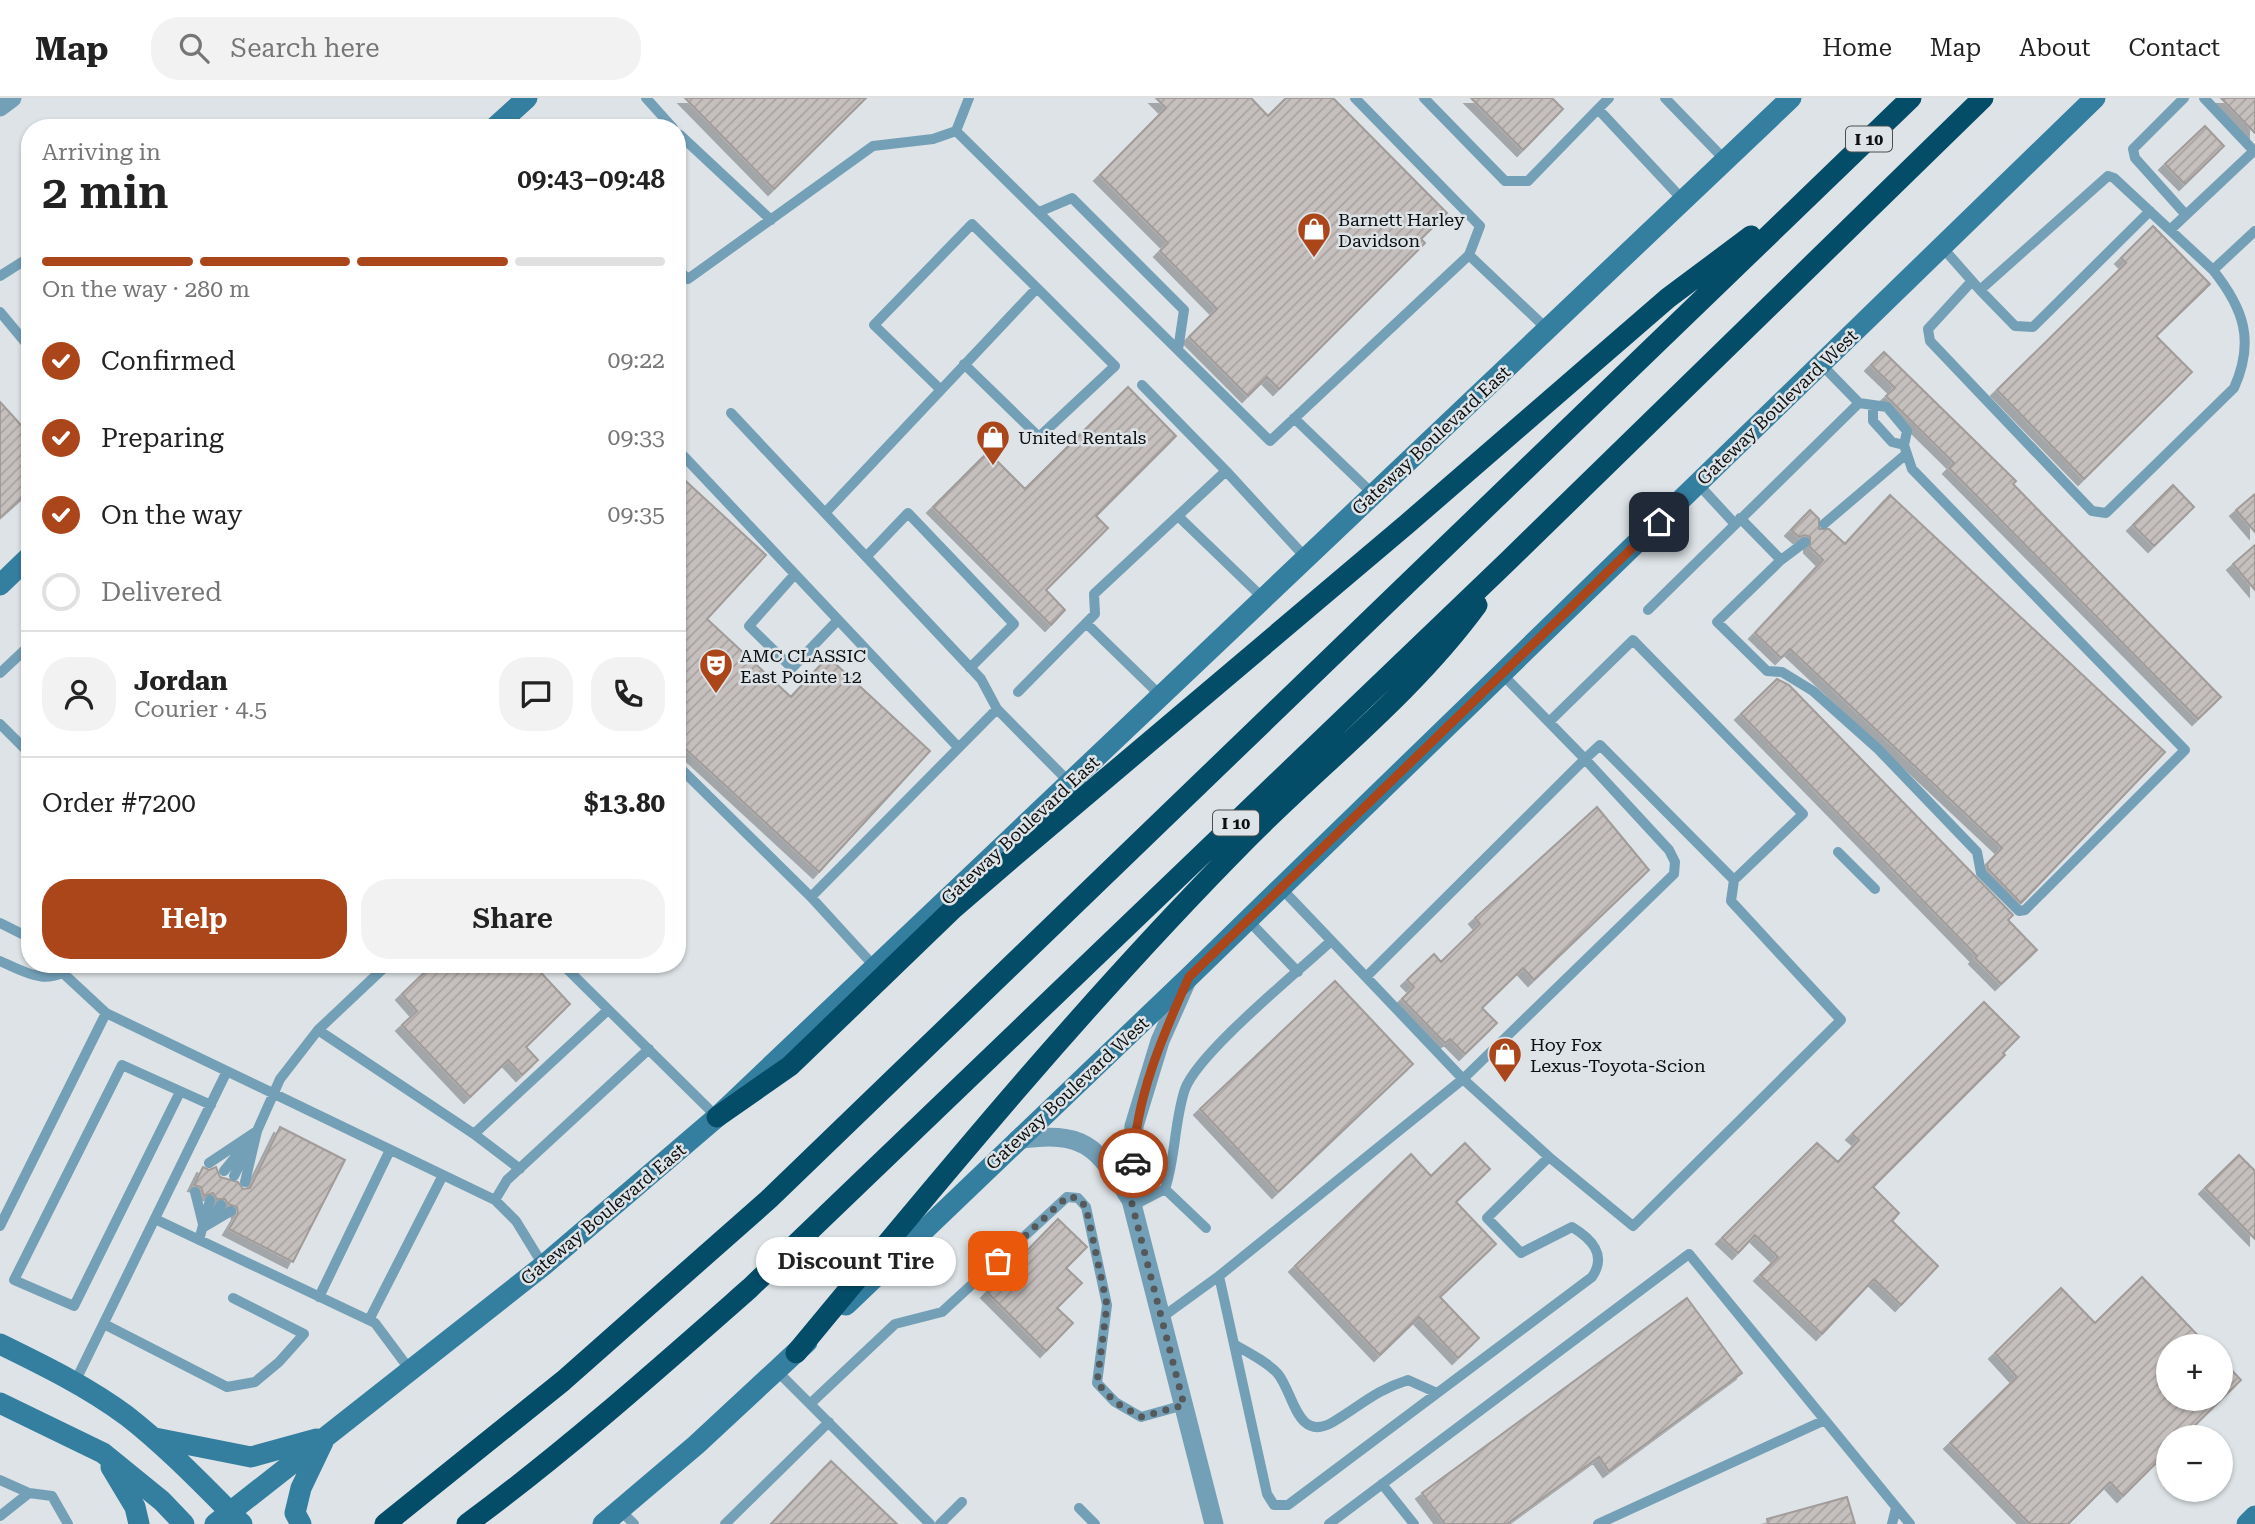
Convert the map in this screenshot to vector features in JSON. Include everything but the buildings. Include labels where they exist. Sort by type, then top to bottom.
[{"type":"highway","name":"I 10","points":[[384,1524],[563,1381],[769,1199],[1911,98]]},
{"type":"highway","name":"I 10","points":[[467,1524],[528,1479],[632,1393],[750,1288],[1508,561],[1983,98]]},
{"type":"highway","points":[[718,1116],[790,1066],[954,908],[1668,298],[1826,180]]},
{"type":"highway","points":[[796,1353],[1047,1056],[1242,844],[1448,645],[1508,561]]},
{"type":"main road","points":[[504,119],[527,98]]},
{"type":"main road","name":"Gateway Boulevard East","points":[[229,1520],[325,1437],[544,1265],[718,1116],[1791,98]]},
{"type":"main road","name":"Gateway Boulevard West","points":[[603,1524],[627,1517],[1248,920],[2095,98]]},
{"type":"main road","points":[[0,586],[21,564]]},
{"type":"main road","points":[[0,1344],[75,1383],[155,1438],[229,1520]]},
{"type":"main road","points":[[0,1403],[103,1453],[162,1501],[184,1524]]},
{"type":"main road","points":[[155,1438],[251,1457],[325,1437]]},
{"type":"main road","points":[[298,1519],[301,1488],[325,1437]]},
{"type":"main road","points":[[103,1453],[135,1507],[139,1524]]},
{"type":"main road","points":[[2247,1524],[2255,1516]]},
{"type":"street","points":[[0,107],[12,98]]},
{"type":"street","points":[[1189,977],[1160,1041],[1134,1126],[1132,1203],[1214,1524]]},
{"type":"street","points":[[1017,1140],[1050,1135],[1084,1144],[1108,1164],[1132,1203]]},
{"type":"lane","points":[[646,98],[665,119]]},
{"type":"lane","points":[[956,131],[968,98]]},
{"type":"lane","points":[[956,131],[1270,441],[1469,256],[1480,226],[1355,98]]},
{"type":"lane","points":[[1424,98],[1505,181],[1528,181],[1609,98]]},
{"type":"lane","points":[[1665,98],[1725,160]]},
{"type":"lane","points":[[2184,98],[2133,149],[2135,158],[2186,215]]},
{"type":"lane","points":[[2170,230],[2254,150],[2204,98]]},
{"type":"lane","points":[[1598,109],[1683,200]]},
{"type":"lane","points":[[686,277],[688,279],[873,146],[933,139],[956,131]]},
{"type":"lane","points":[[686,141],[771,220]]},
{"type":"lane","points":[[1972,281],[1928,329],[1930,341],[2092,511],[2098,514],[2106,513],[2234,388],[2247,368],[2247,327],[2238,302],[2213,270],[2114,178],[2108,176],[1980,289]]},
{"type":"lane","points":[[1039,212],[1073,198],[1184,310],[1178,350]]},
{"type":"lane","points":[[1942,247],[2015,326],[2033,327],[2150,211]]},
{"type":"lane","points":[[940,389],[874,325],[972,224],[1115,366],[1039,438],[964,364]]},
{"type":"lane","points":[[2213,270],[2255,231]]},
{"type":"lane","points":[[1469,256],[1547,330]]},
{"type":"lane","points":[[0,275],[21,262]]},
{"type":"lane","points":[[825,513],[1037,288]]},
{"type":"lane","points":[[0,312],[21,337]]},
{"type":"lane","points":[[1805,542],[1782,560],[1717,622],[1767,671],[1782,672],[1813,691],[1878,749],[1977,852],[1981,873],[2019,911],[2025,910],[2185,750],[1912,469],[1904,450],[1907,431],[1887,407],[1859,402],[1821,364]]},
{"type":"lane","points":[[1142,385],[1306,558]]},
{"type":"lane","points":[[1648,610],[1859,402]]},
{"type":"lane","points":[[1872,406],[1872,421],[1892,442],[1904,450]]},
{"type":"lane","points":[[730,413],[971,668],[981,679],[997,709],[1069,783]]},
{"type":"lane","points":[[1294,418],[1373,495]]},
{"type":"lane","points":[[1824,524],[1904,450]]},
{"type":"lane","points":[[686,458],[958,747]]},
{"type":"lane","points":[[1018,692],[1095,614],[1094,594],[1226,471]]},
{"type":"lane","points":[[1698,484],[1782,560]]},
{"type":"lane","points":[[866,557],[908,513],[1014,624],[971,668]]},
{"type":"lane","points":[[1178,516],[1263,599]]},
{"type":"lane","points":[[795,574],[749,626],[792,668],[838,620]]},
{"type":"lane","points":[[1086,623],[1161,696]]},
{"type":"lane","points":[[1281,888],[1463,1079],[1549,1157],[1633,1226],[1841,1020],[1731,901],[1734,880],[1803,814],[1633,640],[1549,723]]},
{"type":"lane","points":[[0,673],[21,653]]},
{"type":"lane","points":[[1161,1318],[1219,1276],[1463,1079],[1674,874],[1675,862],[1670,850],[1502,674]]},
{"type":"lane","points":[[811,897],[997,709]]},
{"type":"lane","points":[[0,724],[21,745]]},
{"type":"lane","points":[[1366,977],[1600,745],[1734,880]]},
{"type":"lane","points":[[686,774],[811,897],[875,967]]},
{"type":"lane","points":[[1838,852],[1875,889]]},
{"type":"lane","points":[[1248,920],[1298,972]]},
{"type":"lane","points":[[0,923],[21,934]]},
{"type":"lane","points":[[1132,1203],[1165,1189],[1173,1167],[1176,1128],[1186,1088],[1201,1062],[1331,941]]},
{"type":"lane","points":[[0,961],[21,970]]},
{"type":"lane","points":[[27,973],[40,979],[54,973]]},
{"type":"lane","points":[[67,973],[106,1013],[495,1200],[516,1221],[544,1265]]},
{"type":"lane","points":[[245,1182],[257,1131],[280,1079],[318,1030],[378,973]]},
{"type":"lane","points":[[571,973],[718,1116]]},
{"type":"lane","points":[[474,1134],[608,1010]]},
{"type":"lane","points":[[0,1226],[106,1013]]},
{"type":"lane","points":[[318,1030],[474,1134],[520,1169]]},
{"type":"lane","points":[[495,1200],[508,1180],[649,1049]]},
{"type":"lane","points":[[180,1091],[74,1306],[14,1280],[121,1065],[180,1091],[211,1105]]},
{"type":"lane","points":[[75,1383],[227,1072]]},
{"type":"lane","points":[[257,1131],[221,1169],[257,1131]]},
{"type":"lane","points":[[319,1297],[390,1150]]},
{"type":"lane","points":[[1219,1276],[1267,1494],[1274,1505],[1288,1505],[1592,1278],[1599,1267],[1598,1252],[1586,1236],[1572,1227],[1521,1253],[1487,1217],[1549,1157]]},
{"type":"lane","points":[[369,1320],[443,1175]]},
{"type":"lane","points":[[1165,1189],[1206,1228]]},
{"type":"lane","points":[[202,1196],[204,1227]]},
{"type":"lane","points":[[811,1403],[895,1324],[942,1312],[1067,1197],[1078,1198],[1086,1207],[1107,1305],[1097,1383],[1115,1402],[1141,1417],[1184,1405]]},
{"type":"lane","points":[[199,1240],[204,1227],[221,1205]]},
{"type":"lane","points":[[204,1227],[231,1211]]},
{"type":"lane","points":[[155,1219],[369,1320],[386,1334],[410,1370]]},
{"type":"lane","points":[[1329,1524],[1689,1254],[1909,1524]]},
{"type":"lane","points":[[104,1324],[227,1387],[255,1382],[279,1362],[304,1334],[233,1298]]},
{"type":"lane","points":[[1234,1344],[1277,1373],[1295,1413],[1306,1425],[1320,1427],[1332,1423],[1380,1389],[1408,1380],[1437,1393]]},
{"type":"lane","points":[[777,1371],[930,1524]]},
{"type":"lane","points":[[1598,1524],[1825,1420]]},
{"type":"lane","points":[[725,1524],[829,1422]]},
{"type":"lane","points":[[0,1480],[29,1493],[52,1496],[68,1524]]},
{"type":"lane","points":[[1382,1484],[1414,1524]]},
{"type":"lane","points":[[0,1516],[29,1493]]},
{"type":"lane","points":[[940,1524],[962,1502]]},
{"type":"lane","points":[[1079,1508],[1095,1524]]},
{"type":"lane","points":[[1892,1524],[1896,1508]]},
{"type":"way so far","points":[[998,1261],[1067,1197],[1078,1198],[1086,1207],[1107,1305],[1097,1383],[1115,1402],[1141,1417],[1184,1405],[1131,1200],[1133,1163]]},
{"type":"place","name":"Barnett Harley Davidson","points":[[1314,259]]},
{"type":"place","name":"United Rentals","points":[[993,467]]},
{"type":"place","name":"AMC CLASSIC East Pointe 12","points":[[716,695]]},
{"type":"place","name":"Hoy Fox Lexus-Toyota-Scion","points":[[1505,1084]]},
{"type":"place","name":"Discount Tire","points":[[998,1261]]},
{"type":"route","points":[[1133,1163],[1134,1126],[1160,1041],[1189,977],[1659,522]]}]
